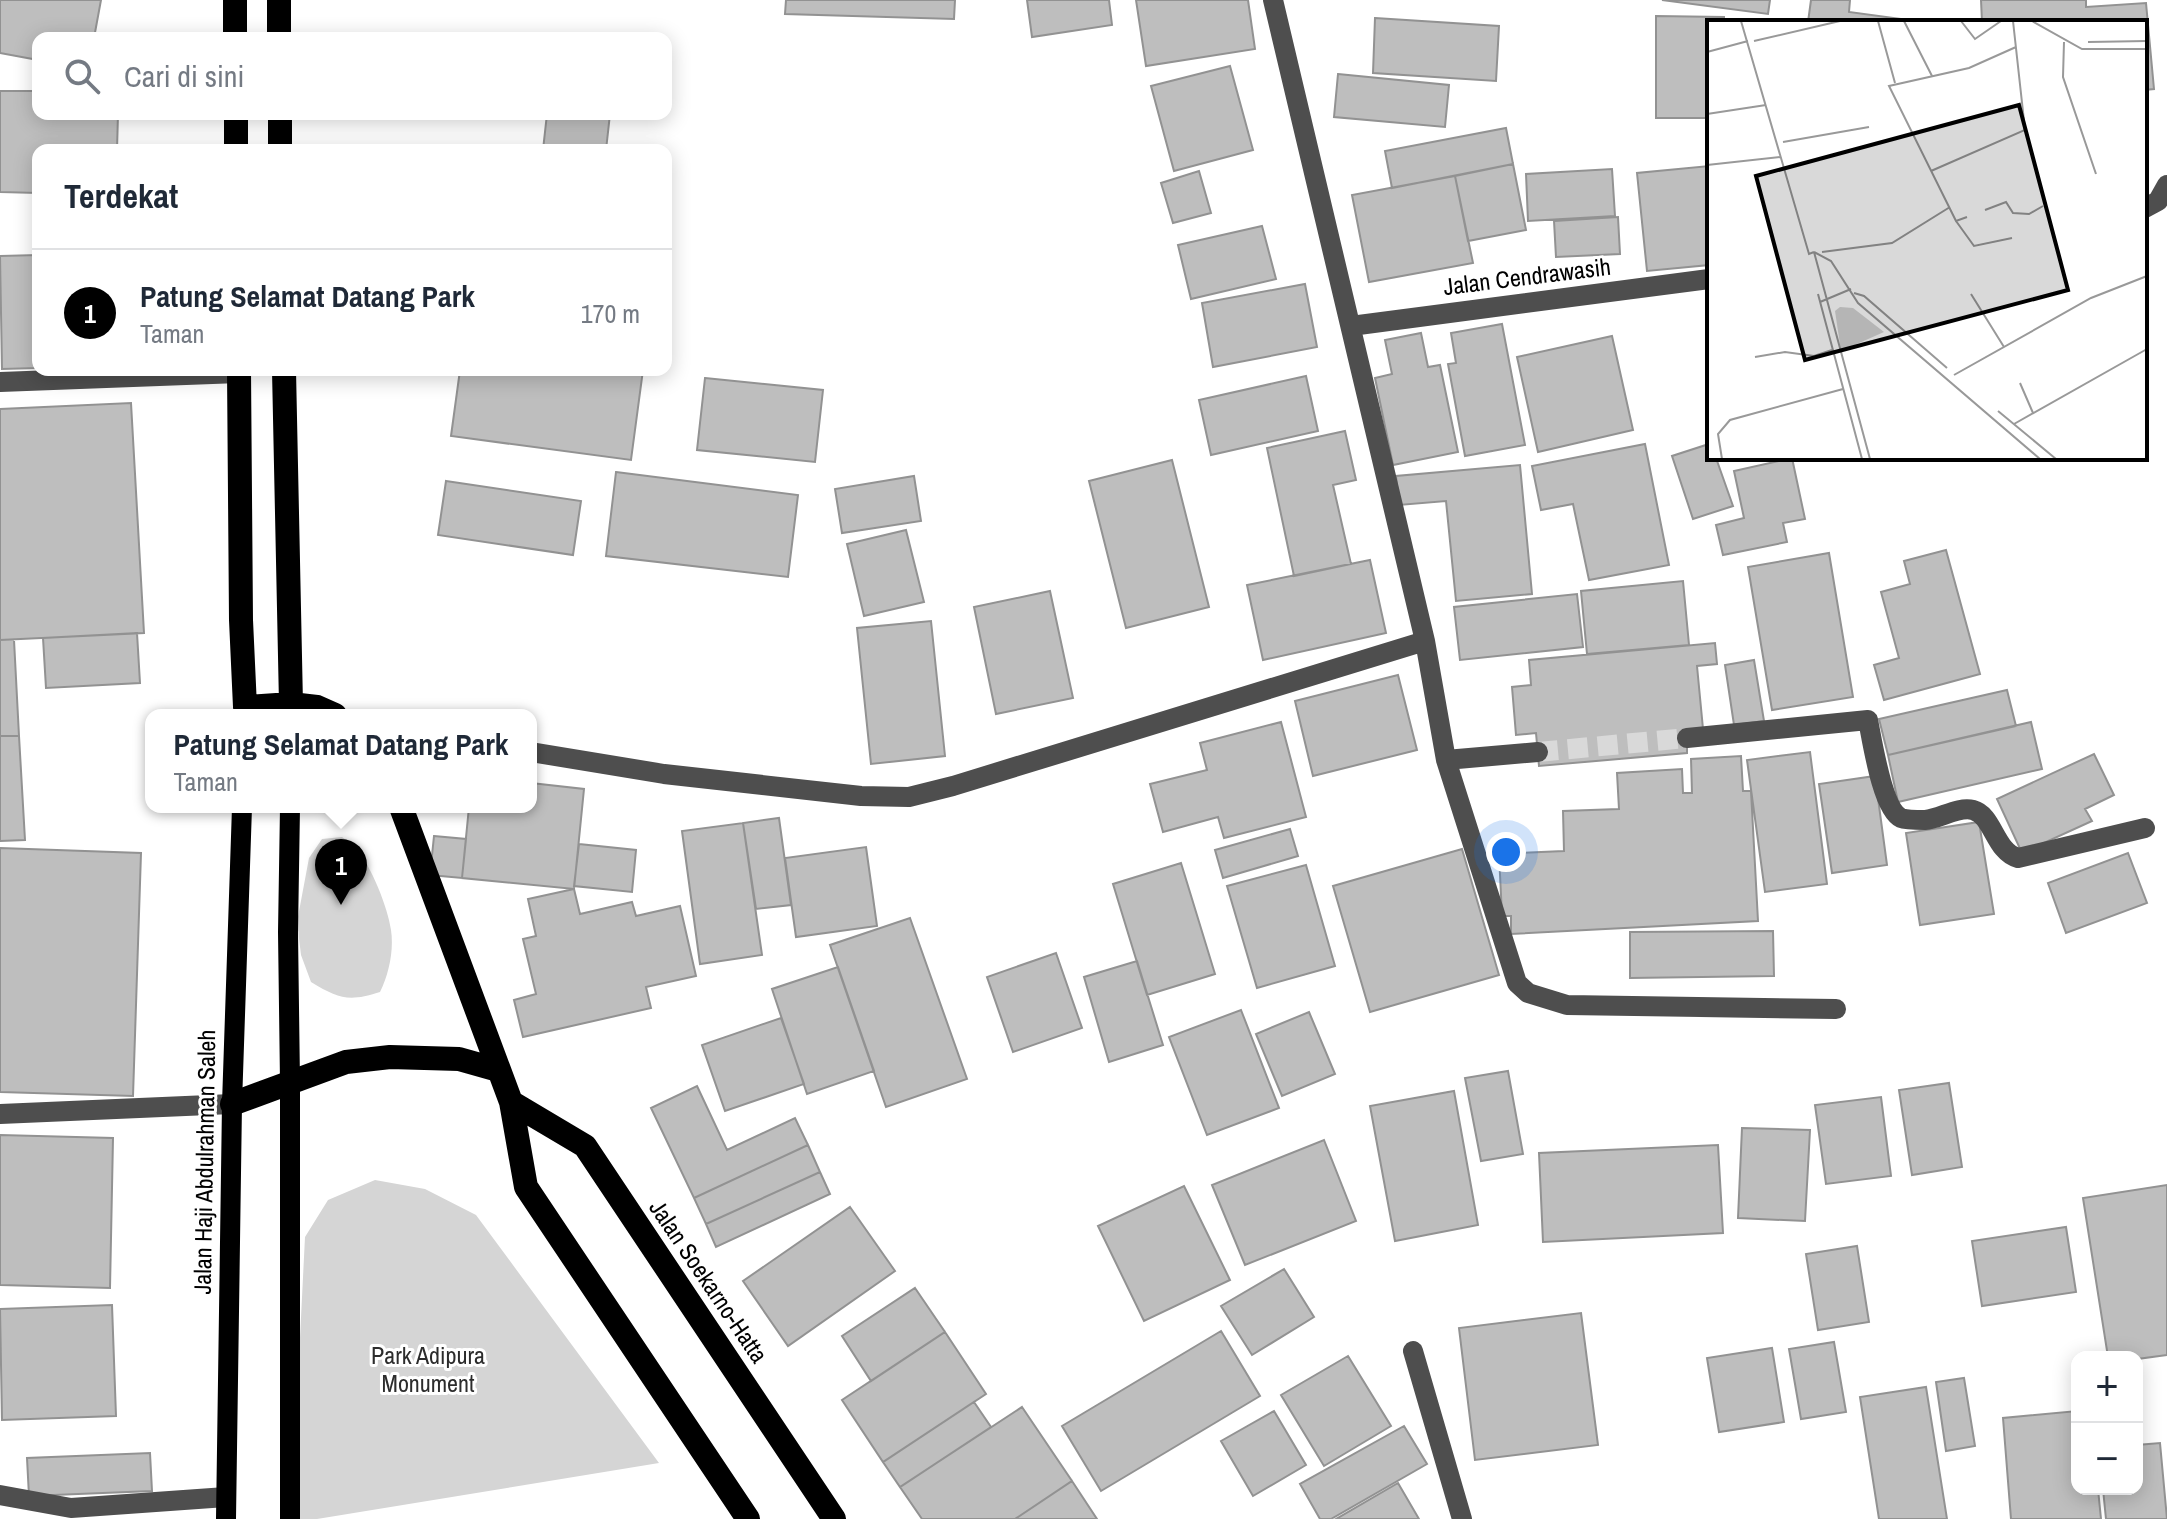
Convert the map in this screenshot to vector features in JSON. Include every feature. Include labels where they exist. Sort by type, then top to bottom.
[{"type":"highway","points":[[235,0],[235,32]]},
{"type":"highway","points":[[279,0],[279,32]]},
{"type":"highway","points":[[236,120],[236,144]]},
{"type":"highway","points":[[280,120],[280,144]]},
{"type":"highway","points":[[239,376],[245,709]]},
{"type":"highway","points":[[284,376],[291,709]]},
{"type":"highway","points":[[300,709],[322,709]]},
{"type":"highway","points":[[403,813],[511,1102],[526,1187],[748,1519]]},
{"type":"highway","points":[[232,1104],[346,1062],[390,1057],[459,1059],[498,1070]]},
{"type":"highway","name":"Jalan Soekarno-Hatta","points":[[511,1102],[585,1146],[834,1519]]},
{"type":"main road","name":"Jalan Haji Abdulrahman Saleh","points":[[226,1519],[232,1104],[242,813]]},
{"type":"main road","points":[[290,813],[290,1519]]},
{"type":"street","points":[[1273,0],[1425,641],[1446,760],[1517,983],[1528,993],[1567,1005],[1836,1009]]},
{"type":"street","points":[[2147,207],[2158,201],[2167,185]]},
{"type":"street","name":"Jalan Cendrawasih","points":[[1351,326],[1707,279]]},
{"type":"street","points":[[0,382],[143,376]]},
{"type":"street","points":[[537,753],[664,774],[861,796],[909,797],[968,782],[1425,641]]},
{"type":"street","points":[[1687,738],[1868,720],[1879,777],[1894,811],[1901,818],[1925,820],[1972,809],[1982,815],[2011,856],[2018,858],[2145,828]]},
{"type":"street","points":[[1446,760],[1538,752]]},
{"type":"street","points":[[0,1114],[232,1104]]},
{"type":"street","points":[[1413,1351],[1462,1519]]},
{"type":"street","points":[[0,1495],[71,1508],[226,1497]]},
{"type":"green space","points":[[342,837],[362,856],[373,876],[389,921],[392,946],[380,992],[352,998],[329,992],[311,982],[301,955],[297,922],[309,858],[322,839]]},
{"type":"green space","name":"Park Adipura Monument","points":[[375,1180],[425,1189],[476,1215],[659,1463],[317,1519],[291,1519],[305,1237],[328,1200]]},
{"type":"building","points":[[0,0],[101,0],[95,32],[32,32],[32,59],[0,53]]},
{"type":"building","points":[[786,0],[955,0],[954,19],[785,14]]},
{"type":"building","points":[[1027,0],[1109,0],[1112,25],[1032,37]]},
{"type":"building","points":[[1136,0],[1248,0],[1255,49],[1146,66]]},
{"type":"building","points":[[1662,0],[1770,0],[1768,14]]},
{"type":"building","points":[[1811,0],[1850,0],[1849,12],[1908,20],[1808,20]]},
{"type":"building","points":[[1981,0],[2086,0],[2086,7],[2146,3],[2154,89],[2147,90],[2147,20],[1982,20]]},
{"type":"building","points":[[1656,16],[1724,17],[1724,20],[1707,20],[1707,118],[1656,118]]},
{"type":"building","points":[[1375,18],[1499,26],[1496,81],[1373,73]]},
{"type":"building","points":[[1230,66],[1253,150],[1174,171],[1151,86]]},
{"type":"building","points":[[1338,74],[1449,85],[1445,127],[1334,117]]},
{"type":"building","points":[[0,91],[32,91],[32,120],[118,120],[117,144],[32,144],[32,193],[0,192]]},
{"type":"building","points":[[546,120],[609,120],[607,144],[544,144]]},
{"type":"building","points":[[1506,128],[1513,164],[1392,188],[1385,151]]},
{"type":"building","points":[[1513,164],[1526,230],[1468,241],[1455,176]]},
{"type":"building","points":[[1707,166],[1707,265],[1647,271],[1637,173]]},
{"type":"building","points":[[1612,169],[1615,216],[1528,221],[1526,174]]},
{"type":"building","points":[[1199,171],[1211,213],[1173,223],[1161,183]]},
{"type":"building","points":[[1455,176],[1473,263],[1369,282],[1352,195]]},
{"type":"building","points":[[1618,217],[1620,254],[1556,257],[1554,221]]},
{"type":"building","points":[[1262,226],[1276,279],[1191,299],[1178,245]]},
{"type":"building","points":[[32,255],[32,368],[2,369],[0,256]]},
{"type":"building","points":[[1305,284],[1317,347],[1213,367],[1202,303]]},
{"type":"building","points":[[1502,324],[1525,445],[1465,456],[1448,364],[1456,363],[1451,333]]},
{"type":"building","points":[[1421,333],[1428,367],[1440,365],[1458,452],[1393,465],[1375,378],[1392,374],[1385,340]]},
{"type":"building","points":[[1612,336],[1633,430],[1538,452],[1517,357]]},
{"type":"building","points":[[459,376],[642,376],[631,460],[451,436]]},
{"type":"building","points":[[1306,376],[1318,431],[1211,455],[1199,400]]},
{"type":"building","points":[[705,378],[823,390],[815,462],[697,450]]},
{"type":"building","points":[[131,403],[144,633],[0,640],[0,409]]},
{"type":"building","points":[[1345,431],[1356,480],[1333,485],[1351,564],[1294,576],[1267,448]]},
{"type":"building","points":[[1645,444],[1669,565],[1589,580],[1573,504],[1541,510],[1532,466]]},
{"type":"building","points":[[1707,445],[1707,460],[1717,460],[1733,506],[1693,519],[1672,456]]},
{"type":"building","points":[[1172,460],[1209,607],[1126,628],[1089,481]]},
{"type":"building","points":[[1792,460],[1805,519],[1783,523],[1787,542],[1723,555],[1716,525],[1744,518],[1734,471]]},
{"type":"building","points":[[1520,465],[1532,594],[1456,601],[1446,501],[1399,505],[1396,476]]},
{"type":"building","points":[[616,472],[798,495],[788,577],[606,556]]},
{"type":"building","points":[[914,476],[921,521],[842,533],[835,489]]},
{"type":"building","points":[[446,481],[581,501],[573,555],[438,535]]},
{"type":"building","points":[[906,530],[924,602],[864,616],[847,544]]},
{"type":"building","points":[[1946,550],[1980,674],[1884,700],[1874,665],[1899,658],[1881,592],[1910,584],[1904,561]]},
{"type":"building","points":[[1829,553],[1853,697],[1772,710],[1748,567]]},
{"type":"building","points":[[1370,560],[1386,633],[1263,660],[1247,585]]},
{"type":"building","points":[[1683,581],[1689,645],[1587,654],[1581,591]]},
{"type":"building","points":[[1050,591],[1073,698],[996,714],[974,607]]},
{"type":"building","points":[[1577,594],[1583,647],[1460,660],[1454,607]]},
{"type":"building","points":[[931,621],[945,756],[871,764],[857,628]]},
{"type":"building","points":[[137,633],[140,683],[46,688],[43,638]]},
{"type":"building","points":[[0,640],[14,640],[19,736],[0,736]]},
{"type":"building","points":[[1715,643],[1717,664],[1697,666],[1703,729],[1687,738],[1687,753],[1539,766],[1536,733],[1516,735],[1512,687],[1531,685],[1529,660]]},
{"type":"building","points":[[1754,660],[1764,721],[1734,725],[1725,665]]},
{"type":"building","points":[[1398,675],[1417,750],[1313,776],[1295,701]]},
{"type":"building","points":[[2007,690],[2016,726],[1888,755],[1879,719]]},
{"type":"building","points":[[1281,722],[1306,817],[1224,838],[1218,817],[1163,832],[1150,784],[1207,770],[1200,743]]},
{"type":"building","points":[[2031,722],[2042,769],[1898,802],[1888,755]]},
{"type":"building","points":[[0,736],[19,736],[25,840],[0,841]]},
{"type":"building","points":[[1810,752],[1827,884],[1765,892],[1747,760]]},
{"type":"building","points":[[2094,754],[2114,795],[2085,809],[2092,821],[2022,853],[1997,799]]},
{"type":"building","points":[[1741,756],[1743,791],[1751,791],[1758,921],[1511,934],[1511,916],[1502,916],[1499,854],[1564,851],[1563,811],[1619,809],[1617,773],[1682,769],[1683,793],[1692,793],[1691,759]]},
{"type":"building","points":[[1875,776],[1887,865],[1832,873],[1819,784]]},
{"type":"building","points":[[537,784],[584,789],[574,889],[462,878],[468,813],[537,813]]},
{"type":"building","points":[[779,818],[791,905],[756,909],[743,823]]},
{"type":"building","points":[[1979,822],[1994,914],[1920,925],[1906,833]]},
{"type":"building","points":[[743,823],[762,955],[700,964],[682,831]]},
{"type":"building","points":[[1290,829],[1298,856],[1223,878],[1215,850]]},
{"type":"building","points":[[434,836],[466,839],[462,878],[430,875]]},
{"type":"building","points":[[579,844],[636,850],[632,892],[574,886]]},
{"type":"building","points":[[866,847],[877,926],[796,937],[785,858]]},
{"type":"building","points":[[0,848],[141,853],[133,1096],[0,1092]]},
{"type":"building","points":[[1462,849],[1499,975],[1370,1012],[1333,886]]},
{"type":"building","points":[[2128,853],[2147,903],[2066,933],[2048,883]]},
{"type":"building","points":[[1181,863],[1215,974],[1147,995],[1113,884]]},
{"type":"building","points":[[1306,865],[1335,966],[1257,988],[1227,886]]},
{"type":"building","points":[[574,889],[580,914],[632,902],[636,916],[680,906],[696,976],[646,987],[651,1008],[523,1037],[514,1000],[536,994],[523,939],[536,936],[528,899]]},
{"type":"building","points":[[910,918],[967,1079],[886,1107],[830,945]]},
{"type":"building","points":[[1773,931],[1774,976],[1630,978],[1630,932]]},
{"type":"building","points":[[1056,953],[1082,1028],[1013,1052],[987,977]]},
{"type":"building","points":[[1137,961],[1163,1045],[1109,1062],[1084,977]]},
{"type":"building","points":[[838,967],[874,1071],[807,1094],[772,989]]},
{"type":"building","points":[[1241,1010],[1279,1108],[1207,1135],[1169,1037]]},
{"type":"building","points":[[1309,1012],[1335,1074],[1282,1096],[1256,1034]]},
{"type":"building","points":[[781,1018],[804,1084],[725,1111],[702,1045]]},
{"type":"building","points":[[1508,1071],[1523,1154],[1481,1161],[1465,1078]]},
{"type":"building","points":[[1949,1083],[1962,1167],[1912,1175],[1899,1090]]},
{"type":"building","points":[[697,1086],[727,1150],[795,1118],[808,1145],[694,1198],[651,1108]]},
{"type":"building","points":[[1454,1091],[1478,1225],[1395,1241],[1370,1106]]},
{"type":"building","points":[[1881,1097],[1891,1176],[1826,1184],[1815,1105]]},
{"type":"building","points":[[1742,1128],[1810,1130],[1805,1221],[1738,1218]]},
{"type":"building","points":[[0,1135],[113,1138],[110,1288],[0,1285]]},
{"type":"building","points":[[1324,1140],[1356,1221],[1245,1265],[1212,1185]]},
{"type":"building","points":[[808,1145],[820,1172],[706,1224],[694,1198]]},
{"type":"building","points":[[1718,1145],[1723,1233],[1543,1242],[1539,1153]]},
{"type":"building","points":[[820,1172],[830,1194],[716,1247],[706,1224]]},
{"type":"building","points":[[2167,1185],[2167,1355],[2143,1358],[2143,1351],[2107,1351],[2083,1198]]},
{"type":"building","points":[[1184,1186],[1230,1280],[1144,1321],[1098,1226]]},
{"type":"building","points":[[850,1207],[895,1271],[788,1346],[743,1281]]},
{"type":"building","points":[[2066,1227],[2076,1292],[1982,1306],[1972,1241]]},
{"type":"building","points":[[1857,1246],[1869,1322],[1818,1330],[1806,1254]]},
{"type":"building","points":[[1284,1269],[1314,1317],[1252,1355],[1221,1306]]},
{"type":"building","points":[[915,1288],[945,1332],[871,1381],[842,1336]]},
{"type":"building","points":[[112,1305],[116,1416],[2,1420],[0,1309]]},
{"type":"building","points":[[1581,1313],[1598,1445],[1475,1460],[1459,1328]]},
{"type":"building","points":[[1221,1331],[1260,1396],[1101,1491],[1062,1426]]},
{"type":"building","points":[[945,1332],[986,1394],[883,1462],[842,1400]]},
{"type":"building","points":[[1834,1342],[1846,1412],[1801,1419],[1789,1349]]},
{"type":"building","points":[[1772,1348],[1784,1422],[1719,1432],[1707,1358]]},
{"type":"building","points":[[1348,1356],[1391,1426],[1324,1466],[1281,1395]]},
{"type":"building","points":[[1964,1378],[1975,1446],[1946,1451],[1936,1382]]},
{"type":"building","points":[[1926,1387],[1947,1519],[1879,1519],[1860,1397]]},
{"type":"building","points":[[974,1402],[991,1427],[900,1487],[883,1462]]},
{"type":"building","points":[[1022,1407],[1072,1481],[1015,1519],[922,1519],[900,1487]]},
{"type":"building","points":[[1274,1411],[1306,1465],[1253,1496],[1221,1441]]},
{"type":"building","points":[[2071,1412],[2071,1495],[2099,1495],[2101,1519],[2011,1519],[2003,1418]]},
{"type":"building","points":[[1404,1426],[1427,1464],[1331,1519],[1320,1519],[1300,1484]]},
{"type":"building","points":[[2160,1443],[2167,1519],[2106,1519],[2104,1495],[2143,1495],[2143,1444]]},
{"type":"building","points":[[150,1453],[152,1491],[29,1496],[27,1458]]},
{"type":"building","points":[[1072,1481],[1097,1519],[1015,1519]]},
{"type":"building","points":[[1398,1483],[1419,1519],[1336,1519]]},
{"type":"tunnel","points":[[1538,752],[1687,738]]},
{"type":"place","name":"Patung Selamat Datang Park","points":[[341,905]]}]
